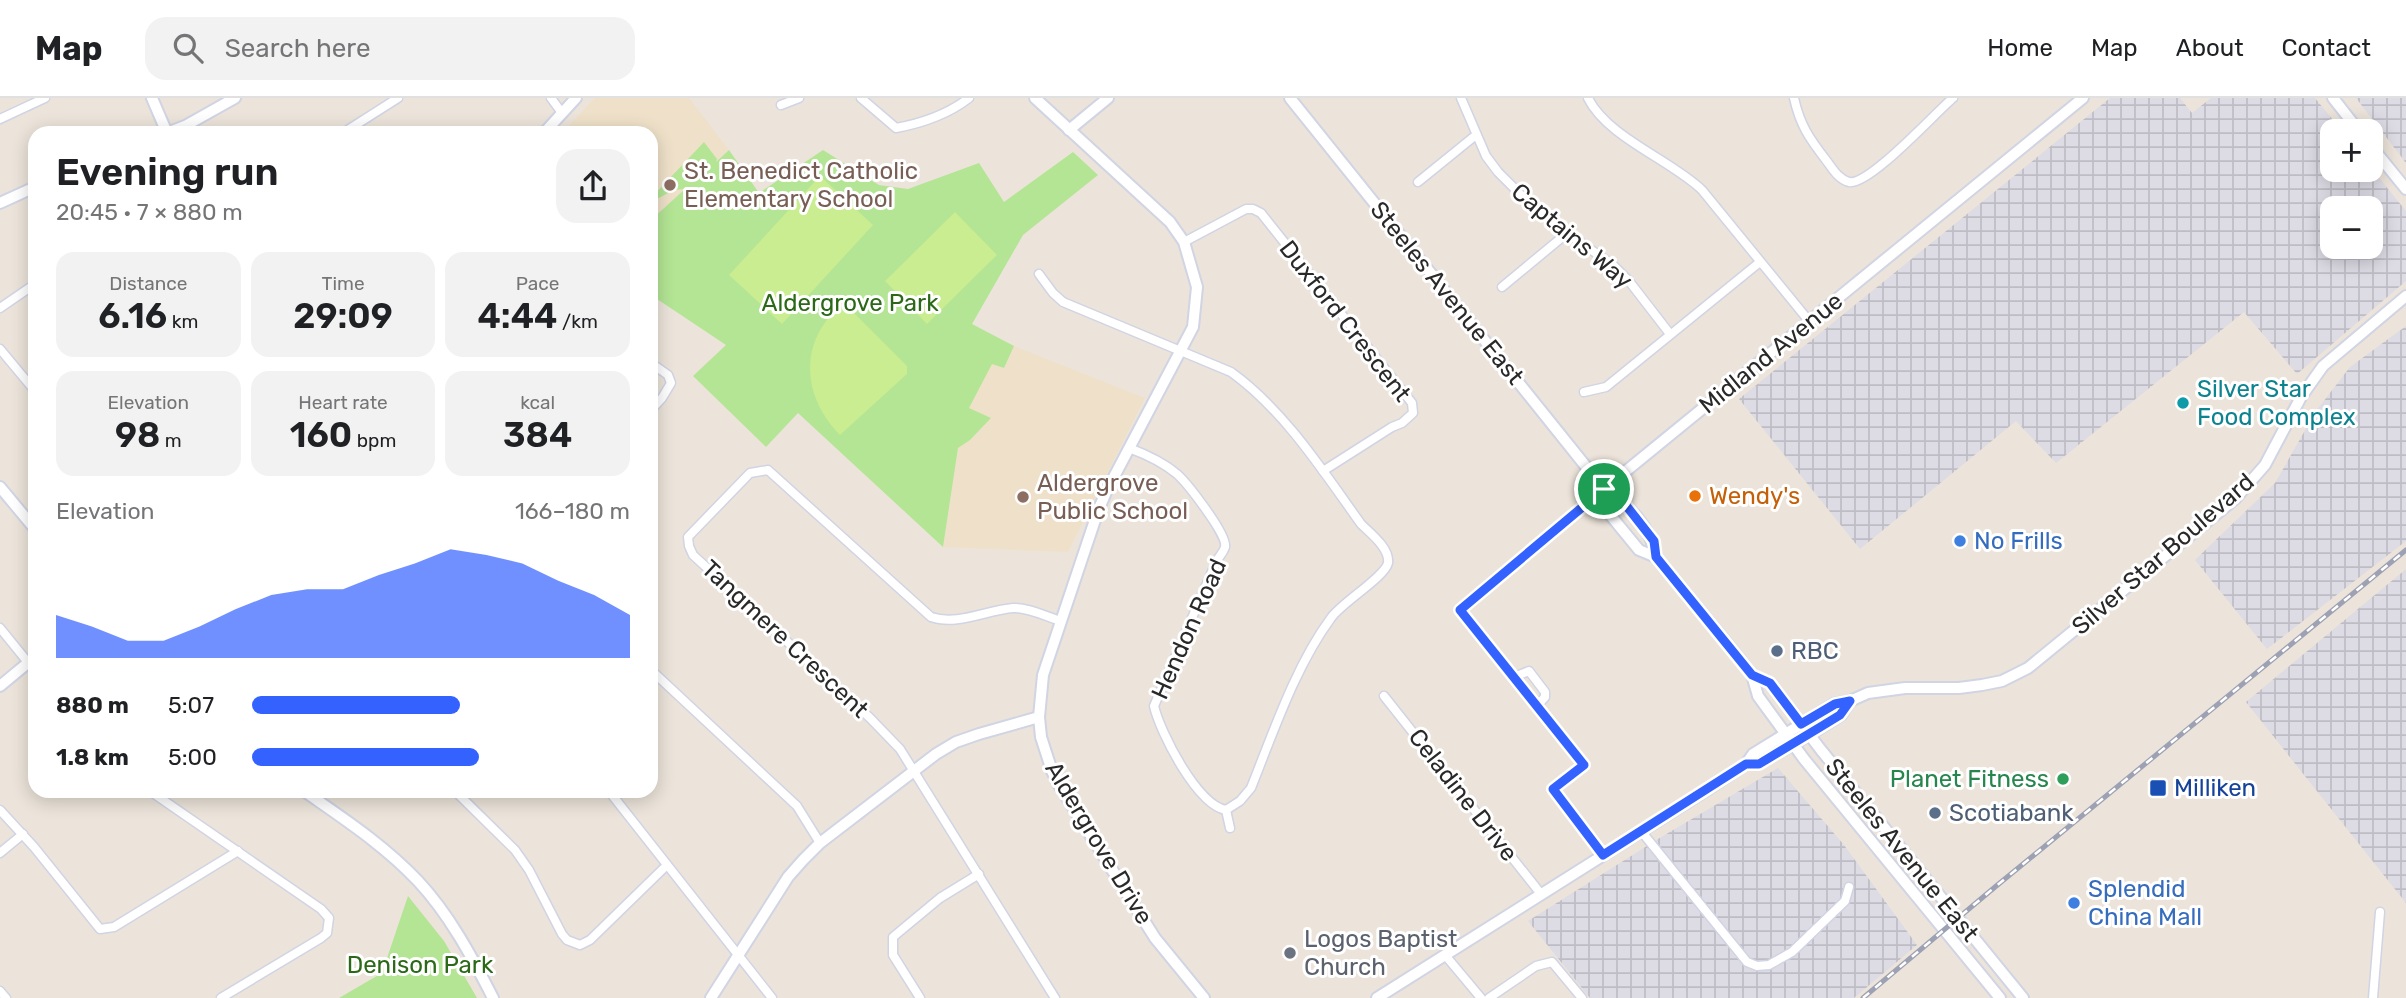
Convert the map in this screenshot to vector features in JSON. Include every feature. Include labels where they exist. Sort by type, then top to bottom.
[{"type":"street","points":[[0,119],[45,98]]},
{"type":"street","points":[[152,98],[164,126]]},
{"type":"street","points":[[185,126],[235,98]]},
{"type":"street","points":[[354,126],[398,98]]},
{"type":"street","points":[[551,98],[562,113]]},
{"type":"street","points":[[550,126],[576,98]]},
{"type":"street","points":[[781,105],[799,98]]},
{"type":"street","points":[[861,98],[896,128],[940,116],[954,110],[969,98]]},
{"type":"street","name":"Aldergrove Drive","points":[[1035,98],[1158,211],[1184,242],[1197,287],[1193,327],[1098,511],[1042,675],[1039,717],[1046,757],[1059,785],[1155,938],[1204,998]]},
{"type":"street","points":[[1069,130],[1108,98]]},
{"type":"street","name":"Steeles Avenue East","points":[[1290,98],[1604,489],[1621,499],[1654,541],[1656,557]]},
{"type":"street","name":"Captains Way","points":[[1461,98],[1476,135],[1498,172],[1538,212],[1614,266],[1670,334]]},
{"type":"street","points":[[1588,98],[1611,125],[1682,173],[1702,190],[1809,321]]},
{"type":"street","points":[[1794,98],[1798,118],[1805,133],[1841,178],[1852,182],[1865,178],[1953,98]]},
{"type":"street","name":"Midland Avenue","points":[[1514,677],[1460,610],[2083,98]]},
{"type":"street","points":[[2333,98],[2350,119]]},
{"type":"street","points":[[1418,182],[1476,135]]},
{"type":"street","points":[[2383,161],[2406,189]]},
{"type":"street","points":[[0,203],[28,190]]},
{"type":"street","name":"Duxford Crescent","points":[[1184,242],[1246,209],[1261,213],[1412,403],[1413,414],[1402,423],[1392,426],[1323,471]]},
{"type":"street","points":[[1502,287],[1566,234]]},
{"type":"street","points":[[1584,393],[1606,387],[1760,262]]},
{"type":"street","points":[[1039,274],[1063,302],[1231,372],[1244,382],[1269,405],[1323,471],[1361,524],[1379,541],[1386,554],[1388,562],[1378,577],[1339,606],[1316,637],[1251,788],[1240,801],[1226,810],[1230,828]]},
{"type":"street","points":[[0,308],[28,289]]},
{"type":"street","name":"Silver Star Boulevard","points":[[1746,764],[1754,754],[1835,704],[1868,693],[1905,688],[1959,688],[1982,685],[2002,681],[2028,668],[2236,498],[2264,465],[2301,397],[2323,366],[2406,296]]},
{"type":"street","points":[[0,349],[28,383]]},
{"type":"street","points":[[658,368],[668,375],[671,383],[658,402]]},
{"type":"street","name":"Hendon Road","points":[[1129,448],[1155,460],[1177,475],[1220,530],[1226,543],[1154,706],[1156,717],[1181,768],[1212,804],[1226,810]]},
{"type":"street","name":"Tangmere Crescent","points":[[914,771],[900,749],[870,718],[693,555],[688,537],[696,527],[750,473],[768,470],[931,617],[952,619],[1015,607],[1061,621]]},
{"type":"street","points":[[0,487],[28,521]]},
{"type":"street","name":"Steeles Avenue East","points":[[1604,489],[1606,511],[1639,550],[1656,557],[1752,675],[1758,696],[1793,744],[2000,998]]},
{"type":"street","points":[[0,628],[28,658]]},
{"type":"street","points":[[0,686],[28,666]]},
{"type":"street","points":[[1536,706],[1545,696],[1545,692],[1529,671],[1514,677],[1536,706],[1584,765],[1553,789],[1603,855]]},
{"type":"street","name":"Steeles Avenue East","points":[[1752,675],[1770,683],[2022,998]]},
{"type":"street","points":[[658,677],[797,806],[820,843]]},
{"type":"street","name":"Celadine Drive","points":[[1384,696],[1541,894]]},
{"type":"street","name":"Silver Star Boulevard","points":[[1746,764],[1759,764],[1793,744],[1840,715],[1850,701]]},
{"type":"street","points":[[711,998],[788,877],[820,843],[956,742],[1039,717]]},
{"type":"street","points":[[1377,998],[1746,764]]},
{"type":"street","points":[[914,771],[1055,998]]},
{"type":"street","points":[[160,798],[321,909],[329,918],[327,933],[321,938],[221,998]]},
{"type":"street","points":[[314,798],[367,834],[419,882],[461,941],[493,998]]},
{"type":"street","points":[[461,798],[515,850],[530,870],[562,934],[580,945],[590,940],[667,865]]},
{"type":"street","points":[[614,798],[772,998]]},
{"type":"street","points":[[0,810],[23,834],[100,929],[114,927],[238,851]]},
{"type":"street","points":[[1641,831],[1747,962],[1757,966],[1769,965],[1792,952],[1845,901],[1849,887]]},
{"type":"street","points":[[0,852],[23,834]]},
{"type":"street","points":[[920,998],[892,955],[893,937],[940,898],[979,874]]},
{"type":"street","points":[[2373,998],[2379,912]]},
{"type":"street","points":[[1445,955],[1481,998]]},
{"type":"street","points":[[1489,998],[1536,966],[1552,962],[1582,998]]},
{"type":"street","points":[[0,991],[6,998]]},
{"type":"shaded area","name":"St. Benedict Catholic Elementary School","points":[[595,98],[689,98],[729,150],[658,214],[658,126],[569,126]]},
{"type":"shaded area","points":[[2110,98],[2180,98],[2192,113],[2211,98],[2315,98],[2332,119],[2320,119],[2320,182],[2382,182],[2406,211],[2406,281],[2297,374],[2244,312],[2056,463],[2016,421],[1860,549],[1739,399]]},
{"type":"shaded area","points":[[2356,98],[2406,98],[2406,163],[2383,133],[2383,119],[2372,119]]},
{"type":"shaded area","points":[[2406,326],[2406,541],[2267,649],[2195,560],[2275,483],[2316,411],[2350,367]]},
{"type":"shaded area","name":"Aldergrove Public School","points":[[1014,346],[1145,398],[1068,552],[943,547],[958,447],[970,440],[991,418],[968,408],[992,363],[1004,368]]},
{"type":"shaded area","points":[[2406,569],[2406,903],[2246,702]]},
{"type":"shaded area","points":[[1778,768],[1844,845],[1917,945],[1854,998],[1590,998],[1528,921]]},
{"type":"green space","name":"Aldergrove Park","points":[[704,142],[717,159],[716,162],[729,150],[759,193],[823,150],[879,185],[908,189],[979,163],[1004,202],[1073,152],[1098,175],[1023,235],[972,324],[1014,346],[1004,368],[992,364],[969,408],[991,418],[970,440],[958,448],[943,547],[798,413],[766,447],[693,376],[726,345],[658,300],[658,214],[685,189],[674,190],[658,198],[658,191]]},
{"type":"green space","points":[[820,176],[873,225],[782,324],[729,275]]},
{"type":"green space","points":[[955,212],[997,255],[927,324],[885,281]]},
{"type":"green space","points":[[842,301],[907,366],[907,374],[840,435],[816,400],[810,359],[819,332]]},
{"type":"green space","name":"Denison Park","points":[[408,896],[444,941],[477,998],[339,998],[382,973]]},
{"type":"railway","points":[[1863,998],[2406,550]]},
{"type":"place","name":"St. Benedict Catholic Elementary School","points":[[670,185]]},
{"type":"place","name":"Silver Star Food Complex","points":[[2183,403]]},
{"type":"place","name":"Wendy's","points":[[1695,496]]},
{"type":"place","name":"Aldergrove Public School","points":[[1023,497]]},
{"type":"place","name":"No Frills","points":[[1960,541]]},
{"type":"place","name":"RBC","points":[[1777,651]]},
{"type":"place","name":"Planet Fitness","points":[[2063,779]]},
{"type":"place","name":"Milliken","points":[[2158,788]]},
{"type":"place","name":"Scotiabank","points":[[1935,813]]},
{"type":"place","name":"Splendid China Mall","points":[[2074,903]]},
{"type":"place","name":"Logos Baptist Church","points":[[1290,953]]},
{"type":"route","points":[[1604,489],[1621,499],[1654,541],[1656,557],[1752,675],[1770,683],[1801,724],[1835,704],[1850,701],[1840,715],[1759,764],[1746,764],[1603,855],[1553,789],[1584,765],[1460,610],[1604,489]]}]
